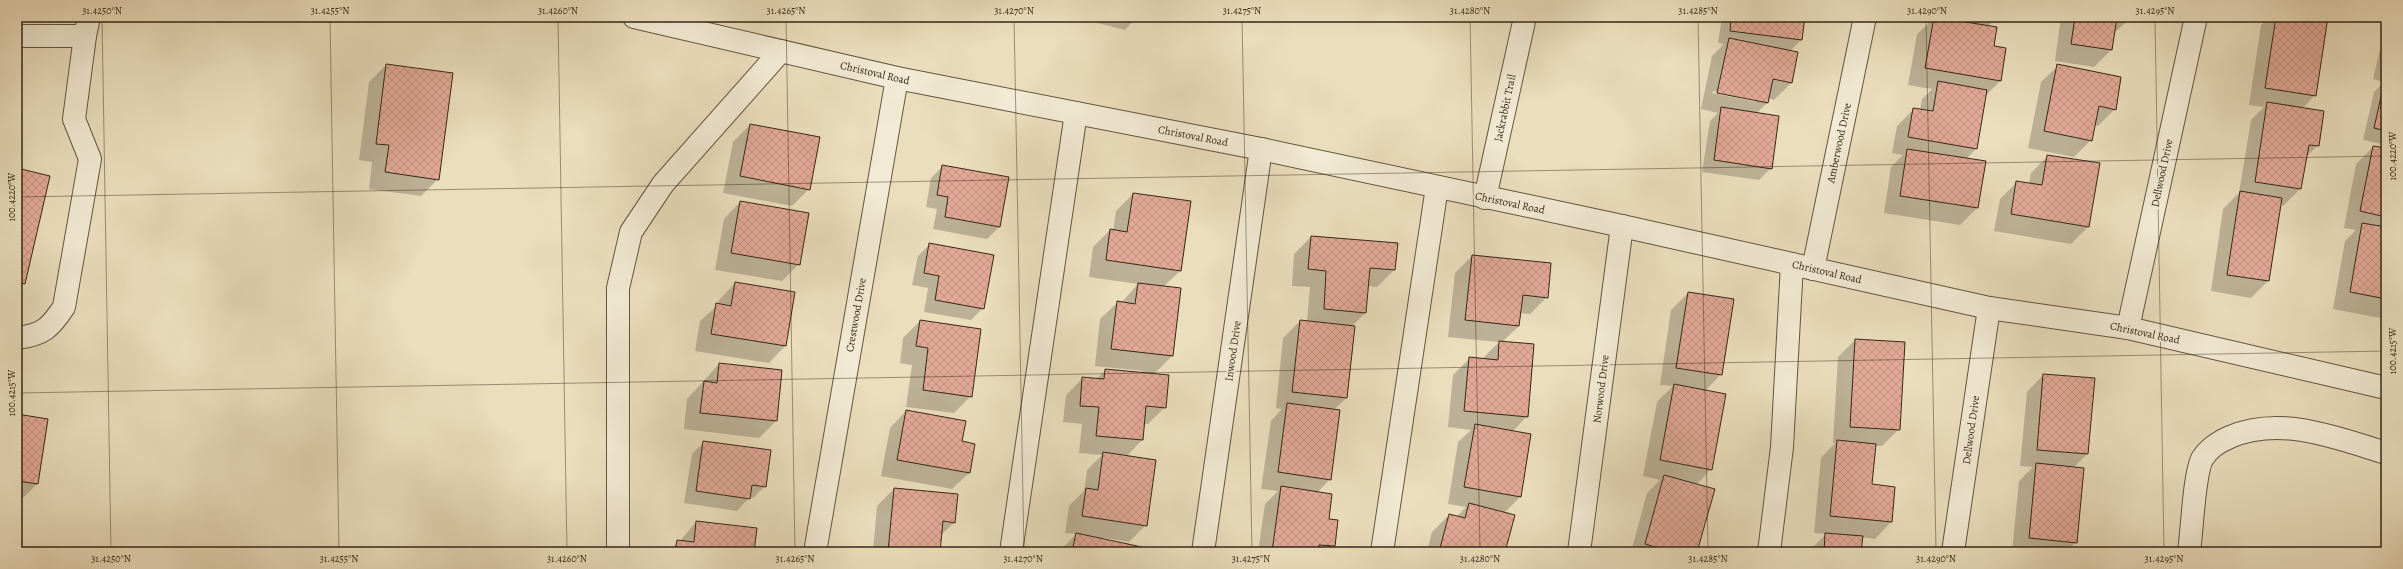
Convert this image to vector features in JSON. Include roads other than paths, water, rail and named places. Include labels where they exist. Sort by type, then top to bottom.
[{"type":"street","name":"Christoval Road","points":[[634,17],[897,78],[1261,149],[1622,226],[1988,308],[2128,328],[2386,388]]},
{"type":"street","name":"Jackrabbit Trail","points":[[1485,198],[1525,17]]},
{"type":"street","name":"Amberwood Drive","points":[[1813,269],[1865,17]]},
{"type":"street","name":"Dellwood Drive","points":[[2128,328],[2196,17]]},
{"type":"street","points":[[17,36],[87,26],[74,119],[90,159],[64,307],[50,328],[32,336],[17,338]]},
{"type":"street","points":[[618,552],[618,288],[631,232],[663,184],[781,51]]},
{"type":"street","name":"Crestwood Drive","points":[[815,552],[897,78]]},
{"type":"street","points":[[1011,552],[1076,113]]},
{"type":"street","name":"Inwood Drive","points":[[1203,552],[1261,149]]},
{"type":"street","points":[[1382,552],[1437,187]]},
{"type":"street","name":"Norwood Drive","points":[[1580,552],[1622,226]]},
{"type":"street","points":[[1769,552],[1782,447],[1792,264]]},
{"type":"street","name":"Dellwood Drive","points":[[1952,552],[1988,308]]},
{"type":"street","points":[[2189,552],[2197,482],[2202,459],[2219,441],[2242,431],[2267,427],[2327,435],[2386,453]]}]
